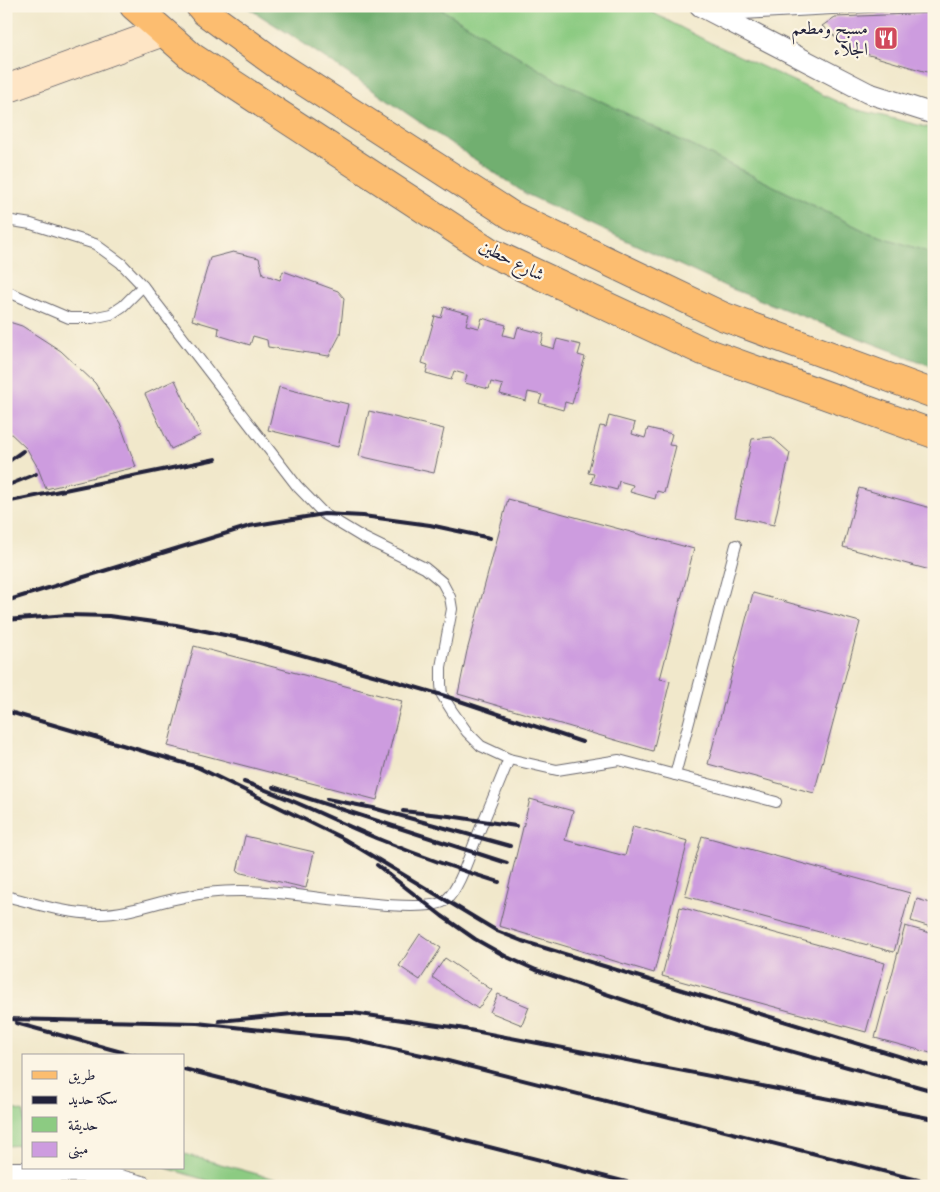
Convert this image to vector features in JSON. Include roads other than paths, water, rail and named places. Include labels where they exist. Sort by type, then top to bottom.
[{"type":"main road","name":"شارع حطين","points":[[134,6],[192,57],[490,252],[703,351],[934,434]]},
{"type":"main road","points":[[200,6],[205,12],[275,63],[511,215],[722,316],[934,394]]},
{"type":"main road","points":[[6,90],[164,32]]},
{"type":"street","points":[[700,6],[868,93],[934,114]]},
{"type":"street","points":[[6,1172],[90,1172],[142,1186]]},
{"type":"lane","points":[[719,16],[886,6]]},
{"type":"lane","points":[[6,220],[31,224],[95,244],[121,263],[143,286],[297,486],[324,514],[362,537],[425,568],[442,582],[450,597],[452,609],[441,667],[440,684],[442,695],[467,732],[481,746],[509,759],[557,770],[619,760],[776,802]]},
{"type":"lane","points":[[6,291],[69,318],[92,318],[111,314],[123,306],[143,286]]},
{"type":"lane","points":[[675,775],[736,545]]},
{"type":"lane","points":[[6,896],[63,911],[98,914],[124,912],[183,897],[219,891],[270,892],[400,906],[438,904],[446,900],[463,871],[509,759]]},
{"type":"railway","points":[[6,463],[23,451]]},
{"type":"railway","points":[[6,502],[216,459]]},
{"type":"railway","points":[[6,486],[36,474]]},
{"type":"railway","points":[[6,601],[250,526],[324,514],[363,516],[430,525],[490,538]]},
{"type":"railway","points":[[6,620],[67,615],[109,616],[176,625],[249,640],[442,695],[582,742]]},
{"type":"railway","points":[[6,711],[201,768]]},
{"type":"railway","points":[[195,766],[344,839],[497,931],[522,941],[934,1067]]},
{"type":"railway","points":[[244,782],[279,795],[396,846],[454,868],[499,882]]},
{"type":"railway","points":[[273,787],[507,863]]},
{"type":"railway","points":[[327,799],[373,808],[510,846]]},
{"type":"railway","points":[[403,811],[516,826]]},
{"type":"railway","points":[[377,865],[442,916],[475,939],[507,957],[536,970],[703,1027],[934,1091]]},
{"type":"railway","points":[[219,1021],[303,1013],[353,1013],[459,1028],[934,1119]]},
{"type":"railway","points":[[6,1019],[197,1023],[348,1039],[440,1059],[934,1184]]},
{"type":"railway","points":[[16,1023],[129,1054]]},
{"type":"railway","points":[[185,1069],[642,1186]]},
{"type":"place","name":"مسبح ومطعم الجلاء","points":[[886,38]]}]
